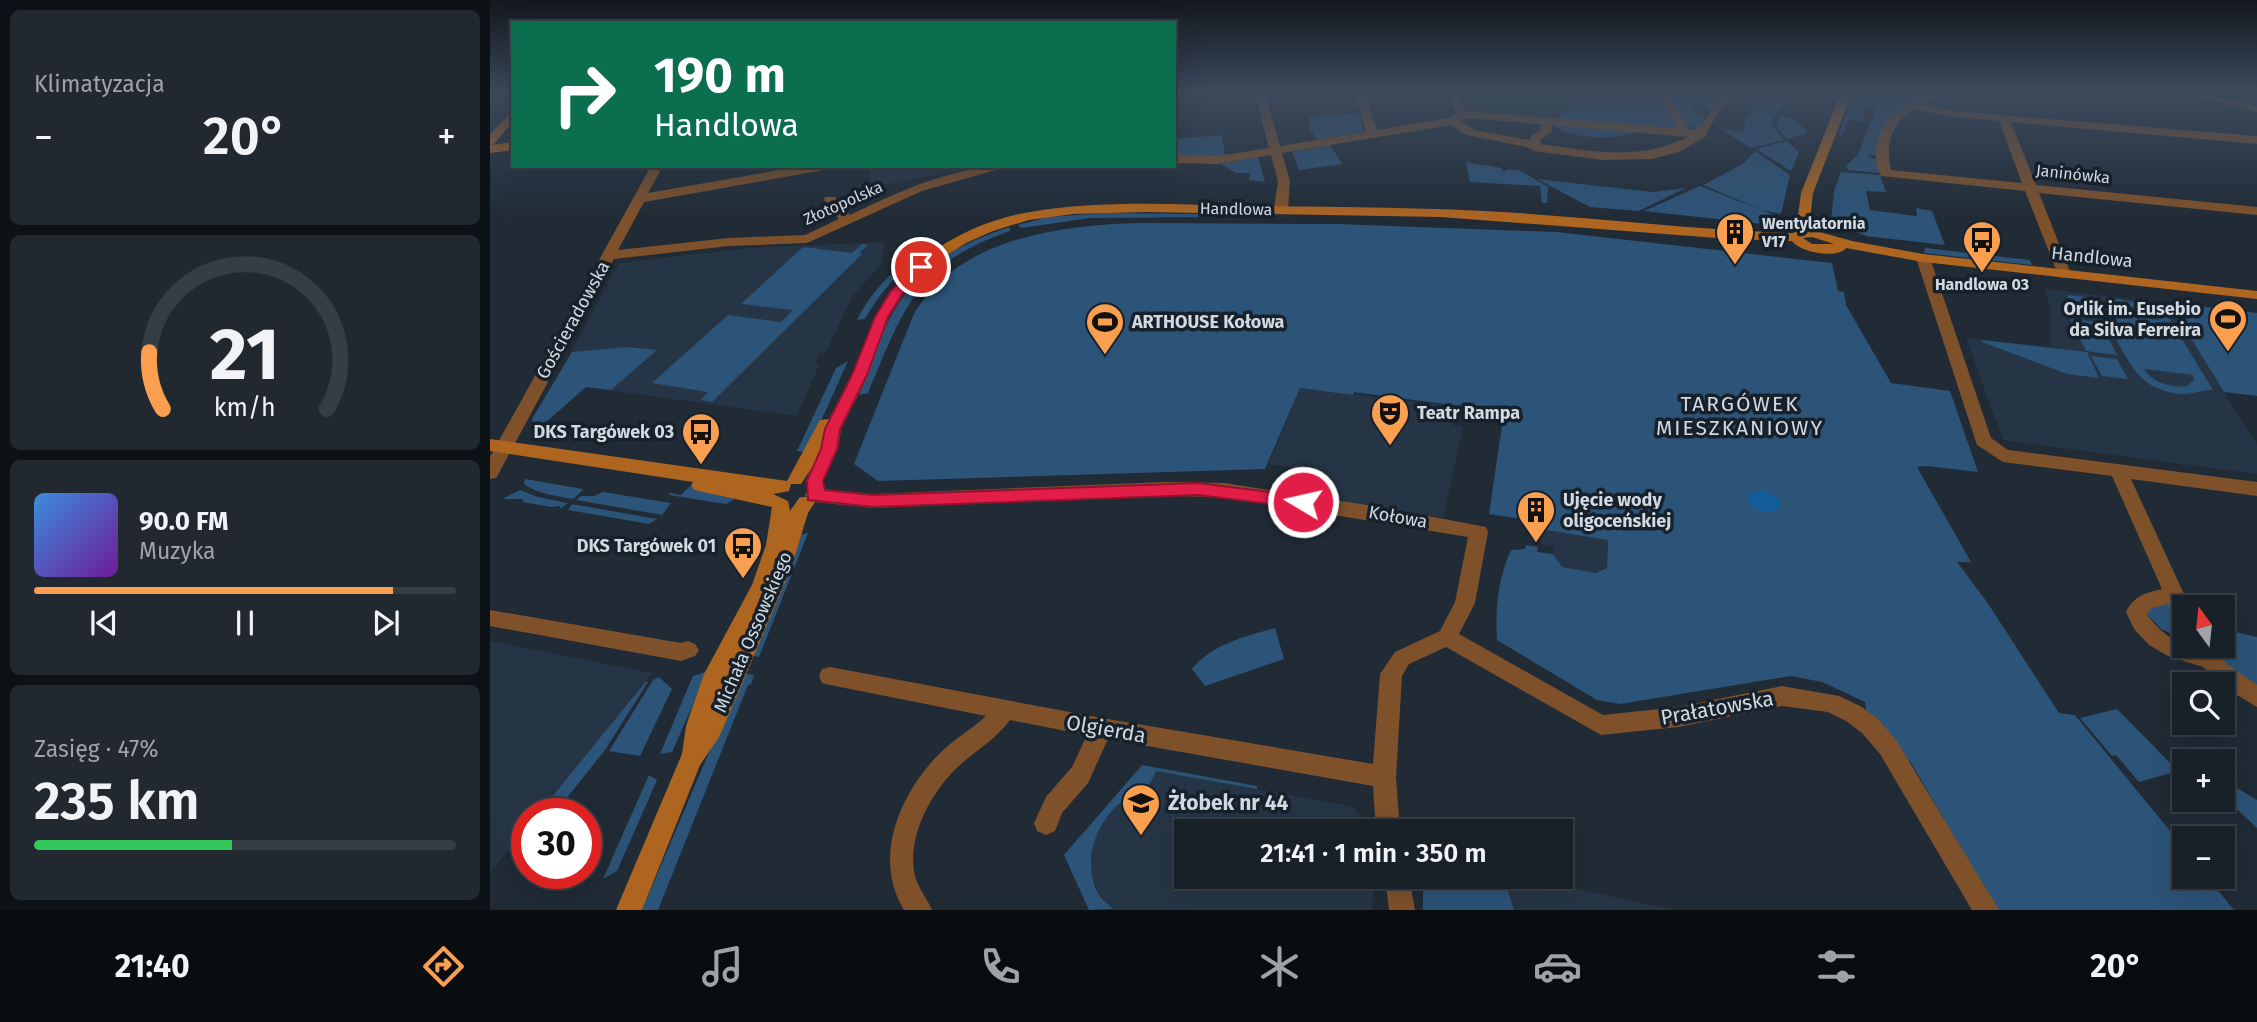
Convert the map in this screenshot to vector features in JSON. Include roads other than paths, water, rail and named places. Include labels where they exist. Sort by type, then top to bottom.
[{"type":"street","points":[[1271,135],[1284,181],[1282,209]]},
{"type":"street","points":[[1176,159],[1217,160],[1370,135]]},
{"type":"street","points":[[1479,135],[1527,143]]},
{"type":"street","points":[[1539,135],[1533,148],[1619,156],[1656,155],[1700,135]]},
{"type":"street","points":[[1800,238],[1807,193],[1831,135]]},
{"type":"street","name":"Janinówka","points":[[1885,135],[1880,149],[1885,173],[2257,211]]},
{"type":"street","points":[[2011,135],[2064,274]]},
{"type":"street","points":[[2207,135],[2257,140]]},
{"type":"street","points":[[490,149],[511,146]]},
{"type":"street","name":"Gościeradowska","points":[[490,473],[497,446],[656,168]]},
{"type":"street","points":[[639,199],[813,168]]},
{"type":"street","name":"Złotopolska","points":[[608,256],[729,242],[795,241],[817,236],[918,188],[996,168]]},
{"type":"street","points":[[1812,186],[1823,240]]},
{"type":"street","points":[[830,200],[848,221]]},
{"type":"street","name":"Handlowa","points":[[812,493],[829,449],[832,429],[859,375],[890,302],[915,273],[953,245],[998,225],[1040,214],[1073,210],[1282,209],[1505,216],[1762,243],[1800,238],[1812,248],[1823,240],[1911,260],[1923,258],[2257,295]]},
{"type":"street","points":[[1923,258],[1983,441],[2003,456],[2257,489]]},
{"type":"street","name":"Handlowa","points":[[784,493],[812,455],[842,388],[870,344]]},
{"type":"street","points":[[497,446],[642,470],[731,493],[784,493],[806,478],[812,493],[790,507],[784,493]]},
{"type":"street","points":[[2118,471],[2173,595]]},
{"type":"street","name":"Kołowa","points":[[812,493],[873,501],[1164,489],[1224,490],[1479,532],[1465,603],[1447,637]]},
{"type":"street","name":"Michała Ossowskiego","points":[[691,759],[696,731],[719,666],[728,646],[752,609],[771,566],[784,493]]},
{"type":"street","name":"Michała Ossowskiego","points":[[629,910],[691,759],[716,719],[781,568],[799,511],[812,493]]},
{"type":"street","points":[[2172,595],[2146,601],[2136,612],[2141,627],[2167,647],[2172,648]]},
{"type":"street","points":[[490,618],[681,652],[688,650]]},
{"type":"street","points":[[1387,819],[1384,777],[1391,674],[1402,658],[1447,637]]},
{"type":"street","name":"Prałatowska","points":[[1447,637],[1601,725],[1678,717],[1782,696],[1831,703],[1854,714],[1870,726],[1888,747],[1986,910]]},
{"type":"street","points":[[2209,658],[2233,682],[2257,696]]},
{"type":"street","name":"Olgierda","points":[[830,676],[1102,729],[1384,777]]},
{"type":"street","points":[[919,910],[906,892],[902,873],[905,837],[914,807],[934,776],[950,759],[998,721],[1005,710]]},
{"type":"street","points":[[1046,823],[1054,805],[1080,775],[1102,729]]},
{"type":"street","points":[[1398,889],[1402,910]]},
{"type":"place","name":"Wentylatornia V17","points":[[1735,266]]},
{"type":"place","name":"Handlowa 03","points":[[1982,274]]},
{"type":"place","name":"Orlik im. Eusebio da Silva Ferreira","points":[[2228,353]]},
{"type":"place","name":"ARTHOUSE Kołowa","points":[[1105,356]]},
{"type":"place","name":"Teatr Rampa","points":[[1390,447]]},
{"type":"place","name":"DKS Targówek 03","points":[[701,466]]},
{"type":"place","name":"Ujęcie wody oligoceńskiej","points":[[1536,544]]},
{"type":"place","name":"DKS Targówek 01","points":[[743,580]]},
{"type":"place","name":"Żłobek nr 44","points":[[1141,837]]},
{"type":"district","name":"TARGÓWEK MIESZKANIOWY","points":[[1740,416]]}]
